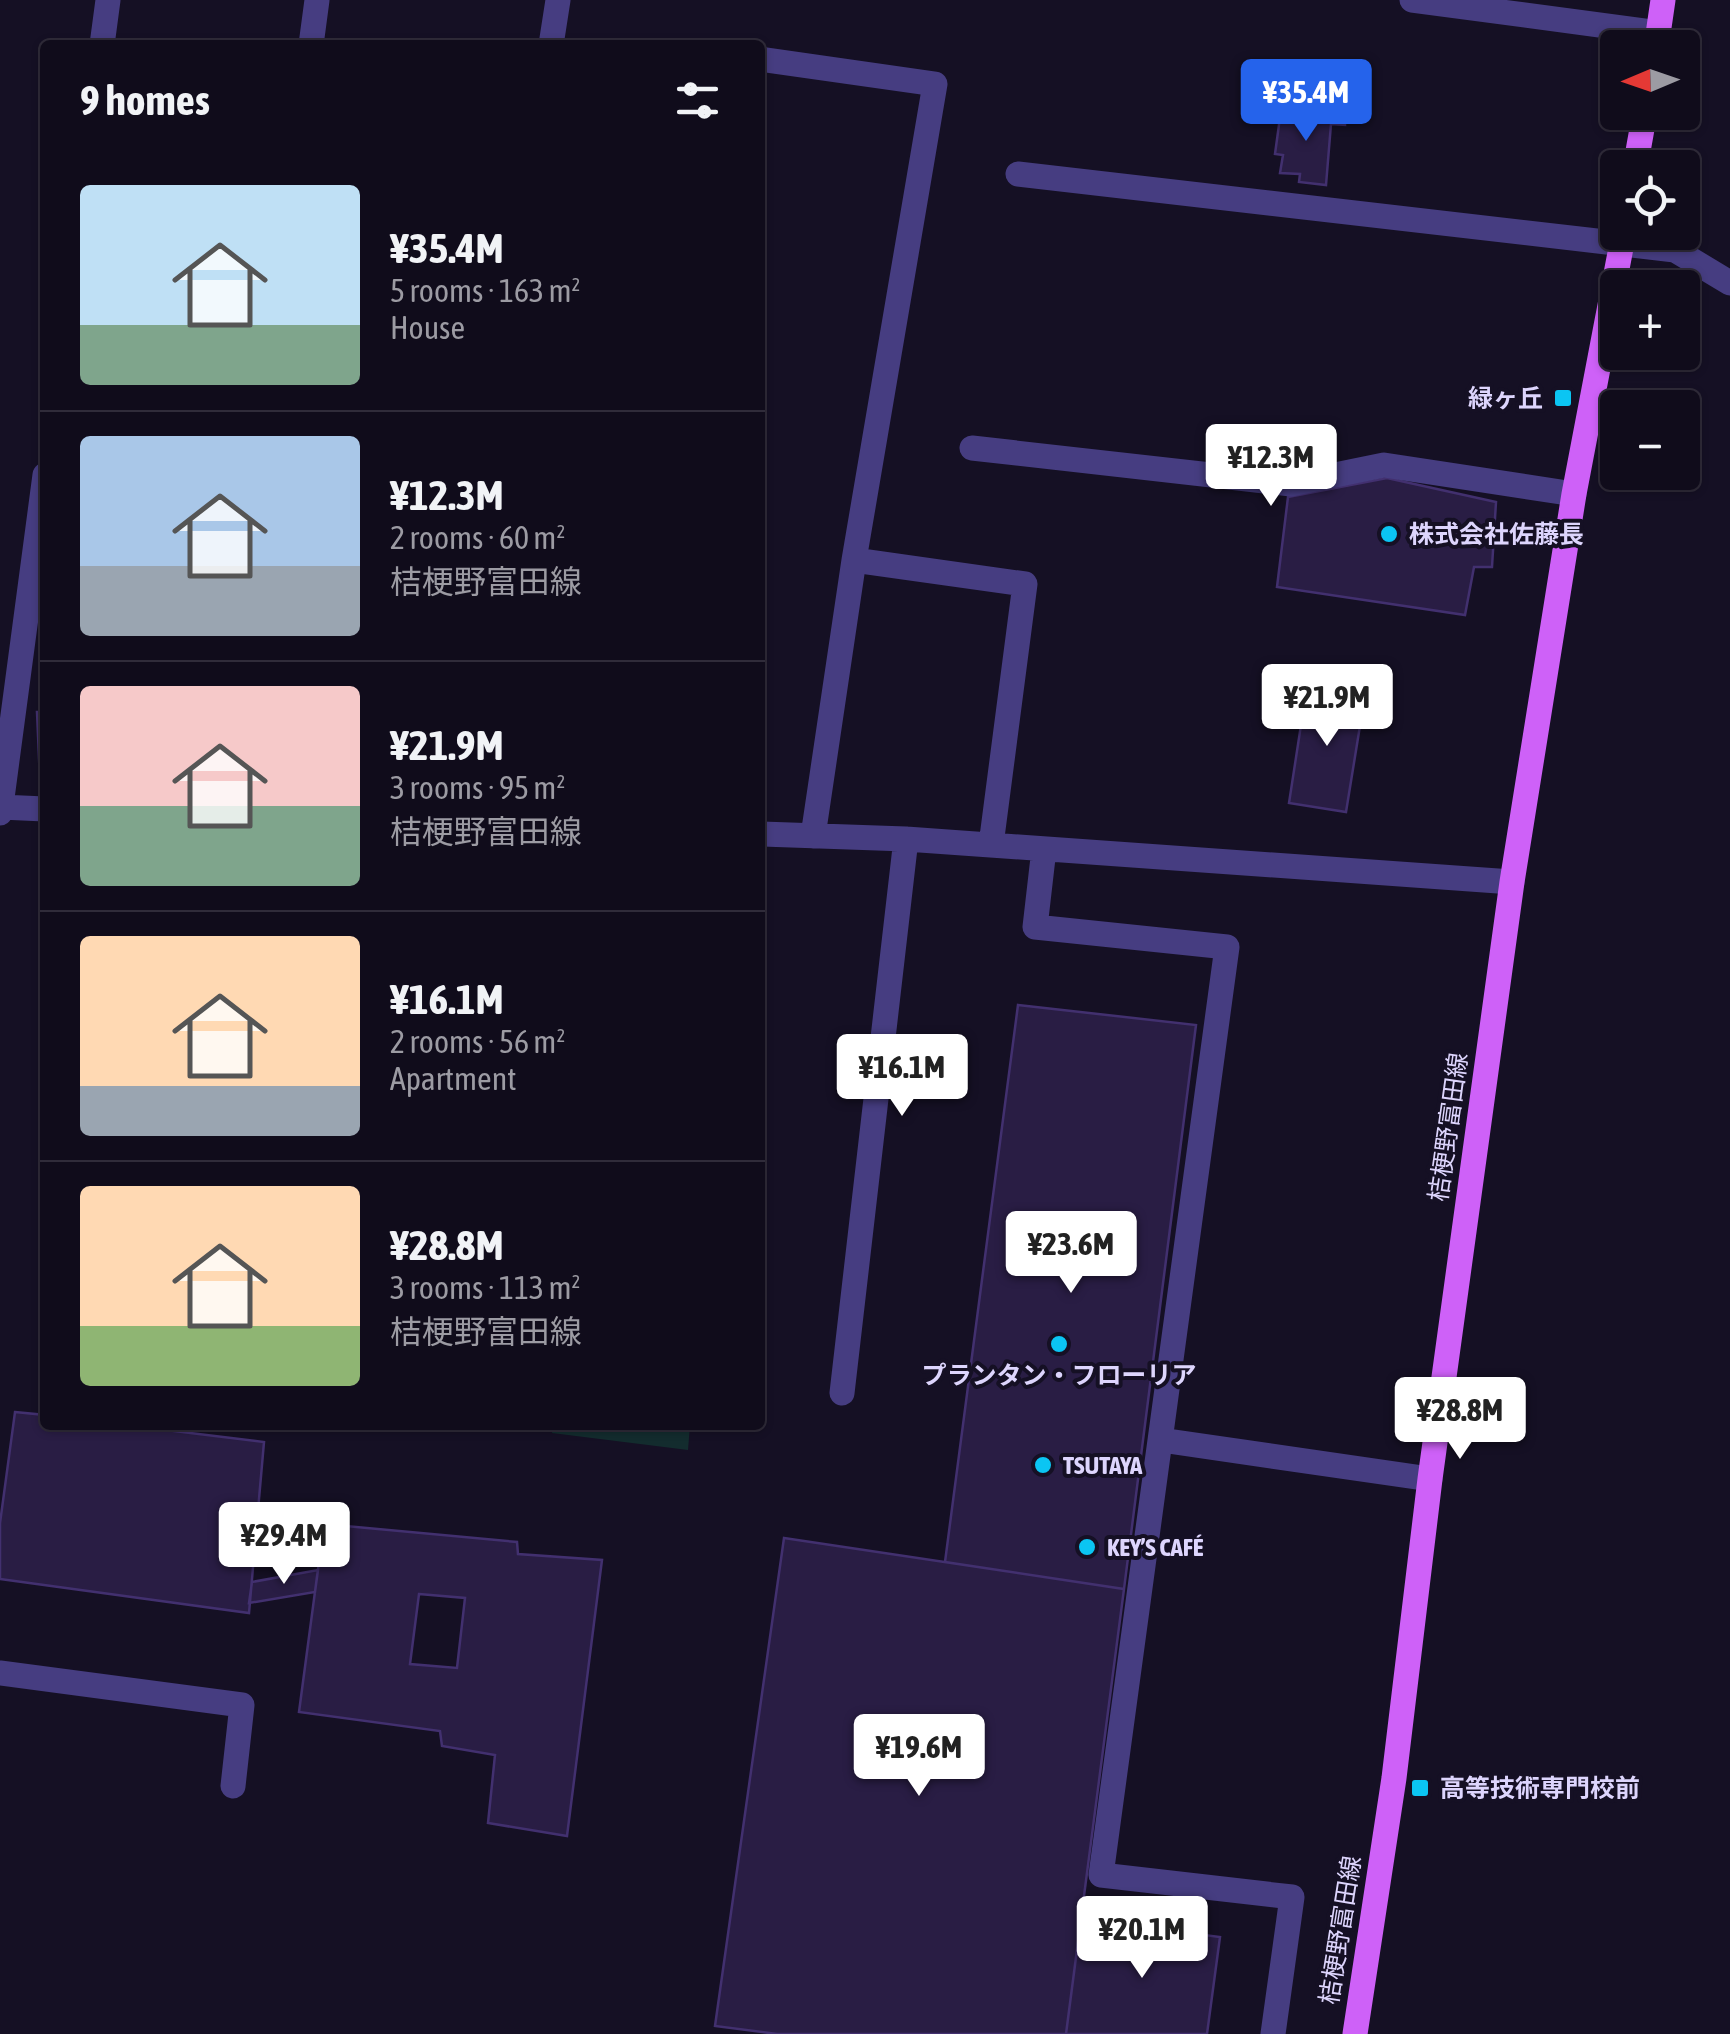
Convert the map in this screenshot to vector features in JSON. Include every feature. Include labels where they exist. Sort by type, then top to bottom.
[{"type":"main road","points":[[1659,30],[1663,0]]},
{"type":"main road","name":"桔梗野富田線","points":[[1355,2034],[1394,1778],[1430,1479],[1512,882],[1574,494],[1621,250]]},
{"type":"street","points":[[103,40],[108,0]]},
{"type":"street","points":[[312,40],[317,0]]},
{"type":"street","points":[[553,40],[558,0]]},
{"type":"street","points":[[1412,0],[1600,31]]},
{"type":"street","points":[[765,60],[935,84],[854,560],[813,836]]},
{"type":"street","points":[[1018,174],[1600,236]]},
{"type":"street","points":[[1675,250],[1730,283]]},
{"type":"street","points":[[972,448],[1291,484],[1384,465],[1574,494]]},
{"type":"street","points":[[40,511],[0,809],[40,809]]},
{"type":"street","points":[[854,560],[1025,584],[992,845]]},
{"type":"street","points":[[765,834],[906,839],[1512,882]]},
{"type":"street","points":[[842,1394],[906,839]]},
{"type":"street","points":[[1044,849],[1035,927],[1227,947],[1101,1875],[1292,1896],[1273,2034]]},
{"type":"street","points":[[1161,1440],[1430,1479]]},
{"type":"street","points":[[0,1674],[242,1705],[234,1786]]},
{"type":"green space","points":[[552,1430],[690,1430],[688,1450],[552,1433]]},
{"type":"building","points":[[1281,110],[1345,116],[1345,125],[1331,124],[1326,185],[1299,182],[1300,174],[1280,173],[1283,155],[1275,154]]},
{"type":"building","name":"株式会社佐藤長","points":[[1387,478],[1496,502],[1492,567],[1474,567],[1465,615],[1277,587],[1288,497]]},
{"type":"building","points":[[1307,686],[1365,695],[1346,812],[1289,803]]},
{"type":"building","points":[[37,712],[40,712],[40,781]]},
{"type":"building","points":[[1018,1005],[1196,1025],[1124,1589],[945,1562]]},
{"type":"building","points":[[15,1412],[40,1414],[40,1430],[166,1430],[264,1442],[249,1613],[0,1579],[0,1523]]},
{"type":"building","points":[[324,1524],[517,1542],[518,1554],[602,1560],[567,1836],[488,1823],[495,1755],[442,1746],[440,1731],[299,1712]],"holes":[[[419,1594],[465,1598],[457,1668],[410,1664]]]},
{"type":"building","points":[[784,1538],[1124,1589],[1066,2034],[777,2034],[715,2026]]},
{"type":"building","points":[[318,1570],[315,1592],[249,1603],[252,1582]]},
{"type":"building","points":[[1081,1919],[1220,1937],[1207,2034],[1066,2034]]},
{"type":"place","name":"緑ヶ丘","points":[[1563,398]]},
{"type":"place","name":"株式会社佐藤長","points":[[1389,534]]},
{"type":"place","name":"プランタン・フローリア","points":[[1059,1344]]},
{"type":"place","name":"TSUTAYA","points":[[1043,1465]]},
{"type":"place","name":"KEY’S CAFÉ","points":[[1087,1547]]},
{"type":"place","name":"高等技術専門校前","points":[[1420,1788]]}]
